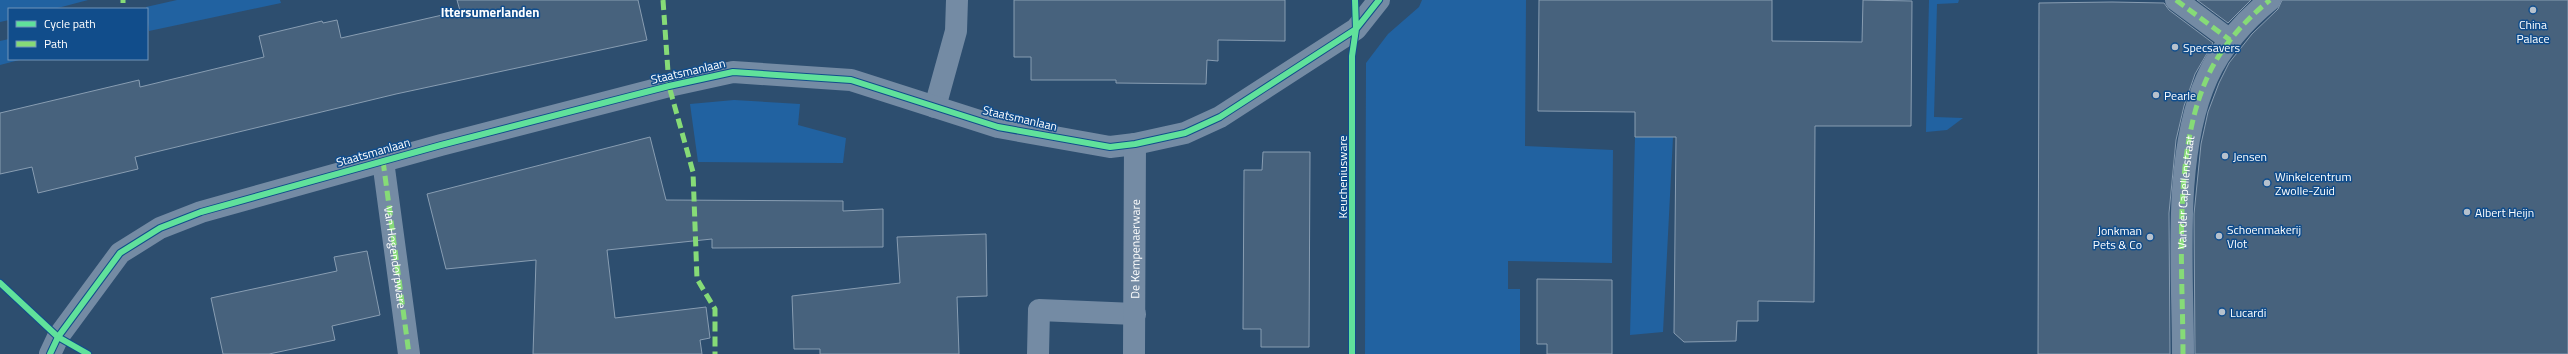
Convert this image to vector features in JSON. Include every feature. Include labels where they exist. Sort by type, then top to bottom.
[{"type":"street","points":[[935,107],[956,31],[957,0]]},
{"type":"street","name":"Staatsmanlaan","points":[[50,354],[58,337],[120,253],[160,228],[201,212],[383,161],[654,90],[733,72],[851,80],[998,126],[1083,143],[1110,146],[1135,144],[1185,133],[1220,117],[1356,29],[1379,0]]},
{"type":"street","points":[[2176,0],[2230,40]]},
{"type":"street","name":"Van der Capellenstraat","points":[[2183,354],[2182,230],[2185,169],[2193,120],[2207,77],[2230,40],[2270,0]]},
{"type":"street","name":"De Kempenaerware","points":[[1134,354],[1135,144]]},
{"type":"street","name":"Van Hogendorpware","points":[[383,161],[409,354]]},
{"type":"street","points":[[1038,354],[1039,310],[1135,314]]},
{"type":"shaded area","points":[[0,0],[88,0],[58,8],[8,8],[8,20],[0,22]]},
{"type":"shaded area","points":[[177,0],[280,0],[281,3],[149,31],[148,8],[146,7]]},
{"type":"shaded area","points":[[1422,0],[1526,0],[1525,146],[1613,150],[1612,263],[1508,261],[1508,289],[1520,289],[1520,354],[1365,354],[1366,63],[1388,34],[1419,7]]},
{"type":"shaded area","points":[[1929,0],[1959,0],[1958,3],[1937,4],[1934,117],[1963,118],[1947,130],[1926,132]]},
{"type":"shaded area","points":[[8,39],[8,60],[19,60],[0,65],[0,41]]},
{"type":"shaded area","points":[[734,100],[800,104],[798,125],[846,138],[843,163],[698,162],[690,104]]},
{"type":"shaded area","points":[[1635,137],[1673,137],[1663,332],[1630,335]]},
{"type":"building","points":[[457,0],[638,0],[647,40],[396,94],[135,157],[138,169],[38,193],[32,167],[0,174],[0,113],[139,80],[140,87],[264,57],[259,36],[322,21],[323,23],[337,20],[341,38],[460,11]]},
{"type":"building","points":[[1014,0],[1285,0],[1285,41],[1218,40],[1218,61],[1207,60],[1206,84],[1116,83],[1116,80],[1031,80],[1031,57],[1014,57]]},
{"type":"building","points":[[1539,0],[1772,0],[1772,41],[1862,42],[1863,0],[1912,1],[1911,126],[1815,126],[1814,302],[1758,301],[1758,321],[1737,321],[1736,341],[1684,342],[1674,333],[1676,137],[1635,137],[1635,112],[1538,111]]},
{"type":"building","points":[[2197,0],[2251,0],[2228,23]]},
{"type":"building","points":[[2282,0],[2568,0],[2568,354],[2195,354],[2194,214],[2201,144],[2208,112],[2219,83],[2229,63],[2252,34],[2278,9]]},
{"type":"building","points":[[2039,3],[2164,3],[2169,10],[2213,43],[2195,74],[2184,106],[2176,140],[2169,213],[2170,354],[2038,354]]},
{"type":"building","points":[[650,137],[666,200],[843,201],[843,211],[883,209],[883,247],[712,248],[712,239],[607,250],[615,318],[706,307],[710,338],[700,340],[702,354],[533,354],[536,260],[446,269],[427,194]]},
{"type":"building","points":[[1263,152],[1310,152],[1309,347],[1261,347],[1261,329],[1243,329],[1244,170],[1262,170]]},
{"type":"building","points":[[986,234],[987,296],[957,297],[959,354],[820,354],[820,349],[794,349],[792,296],[900,283],[897,237]]},
{"type":"building","points":[[367,251],[380,315],[332,326],[335,340],[269,354],[223,354],[211,298],[337,271],[334,257]]},
{"type":"building","points":[[1537,279],[1612,280],[1612,354],[1547,354],[1547,344],[1537,344]]},
{"type":"marked path","points":[[663,0],[669,86],[693,172],[697,279],[715,309],[715,354]]},
{"type":"marked path","points":[[2176,0],[2230,40]]},
{"type":"marked path","points":[[2183,354],[2181,250],[2182,213],[2188,142],[2196,109],[2212,67],[2226,45],[2251,16],[2270,0]]},
{"type":"marked path","points":[[383,161],[409,354]]},
{"type":"cycle path","name":"Keucheniusware","points":[[1352,354],[1352,56],[1356,29],[1355,0]]},
{"type":"cycle path","points":[[50,354],[58,337],[120,253],[160,228],[201,212],[441,145],[669,86],[733,72],[851,80],[998,127],[1110,147],[1135,144],[1185,133],[1220,117],[1356,29],[1379,0]]},
{"type":"cycle path","points":[[0,283],[58,337],[88,354]]},
{"type":"place","name":"China Palace","points":[[2533,10]]},
{"type":"place","name":"Specsavers","points":[[2175,47]]},
{"type":"place","name":"Pearle","points":[[2156,95]]},
{"type":"place","name":"Jensen","points":[[2225,156]]},
{"type":"place","name":"Winkelcentrum Zwolle-Zuid","points":[[2267,183]]},
{"type":"place","name":"Albert Heijn","points":[[2467,212]]},
{"type":"place","name":"Schoenmakerij Vlot","points":[[2219,236]]},
{"type":"place","name":"Jonkman Pets & Co","points":[[2150,237]]},
{"type":"place","name":"Lucardi","points":[[2222,312]]},
{"type":"district","name":"Ittersumerlanden","points":[[490,12]]}]
